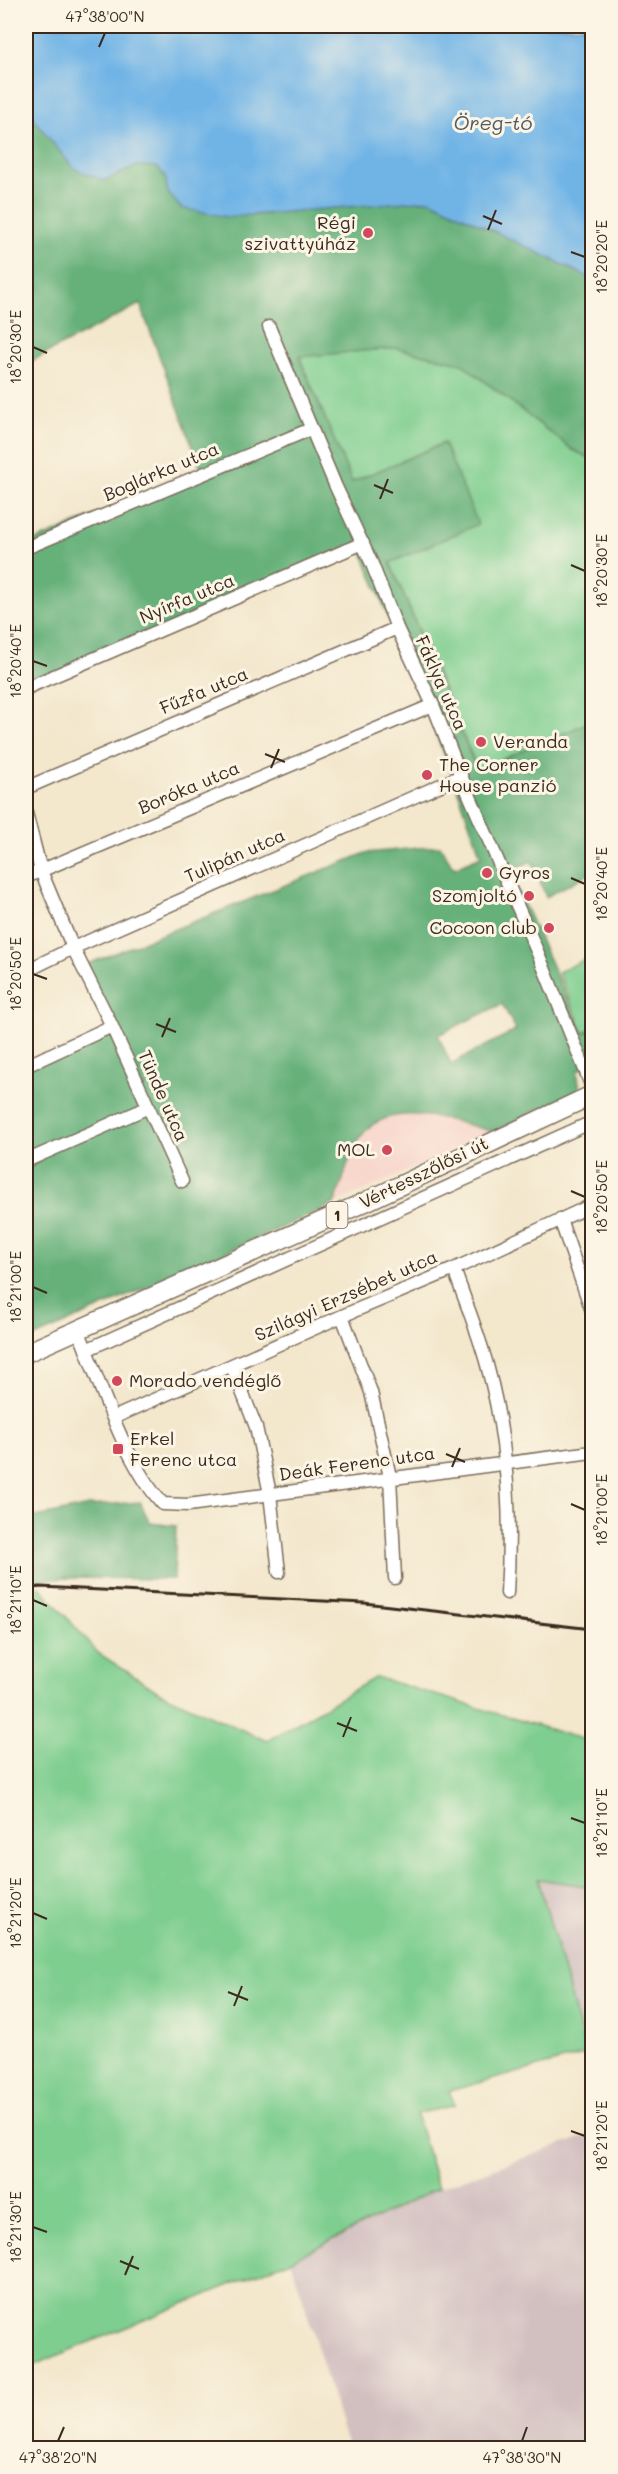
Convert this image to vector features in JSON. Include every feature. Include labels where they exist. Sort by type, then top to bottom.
[{"type":"main road","name":"Vértesszőlősi út","points":[[26,1353],[365,1202],[592,1095]]},
{"type":"street","name":"Fáklya utca","points":[[269,327],[311,429],[363,543],[397,628],[433,705],[460,776],[537,951],[592,1087]]},
{"type":"street","name":"Boglárka utca","points":[[26,548],[311,429]]},
{"type":"street","name":"Nyírfa utca","points":[[26,688],[363,543]]},
{"type":"street","name":"Fűzfa utca","points":[[26,788],[397,628]]},
{"type":"street","name":"Boróka utca","points":[[26,877],[433,705]]},
{"type":"street","name":"Tulipán utca","points":[[26,971],[460,776]]},
{"type":"street","name":"Tünde utca","points":[[26,813],[40,871],[73,948],[112,1026],[182,1180]]},
{"type":"street","points":[[26,1066],[112,1026]]},
{"type":"street","points":[[26,1161],[149,1107]]},
{"type":"street","name":"Vértesszőlősi út","points":[[86,1350],[592,1122]]},
{"type":"street","name":"Szilágyi Erzsébet utca","points":[[113,1418],[454,1269],[592,1205]]},
{"type":"street","points":[[560,1219],[592,1311]]},
{"type":"street","points":[[454,1269],[487,1365],[507,1462],[510,1537],[507,1593]]},
{"type":"street","points":[[190,1279],[200,1299]]},
{"type":"street","points":[[342,1316],[371,1392],[390,1477],[395,1578]]},
{"type":"street","points":[[78,1329],[113,1418]]},
{"type":"street","points":[[232,1366],[256,1427],[270,1494],[279,1572]]},
{"type":"street","name":"Deák Ferenc utca","points":[[113,1418],[148,1489],[163,1504],[188,1505],[592,1452]]},
{"type":"shaded area","points":[[420,1115],[452,1120],[493,1132],[334,1204],[362,1135],[379,1121],[392,1117]]},
{"type":"shaded area","points":[[538,1879],[592,1887],[592,2047],[584,2046]]},
{"type":"shaded area","points":[[592,2134],[592,2448],[348,2448],[291,2260],[438,2188]]},
{"type":"green space","points":[[26,102],[35,121],[104,181],[137,166],[157,167],[165,176],[168,193],[227,217],[430,200],[592,279],[592,459],[573,450],[461,363],[396,348],[299,357],[352,482],[444,443],[478,524],[390,563],[477,770],[592,721],[592,872],[546,897],[532,861],[509,871],[583,1034],[592,1030],[592,1064],[577,1071],[580,1089],[493,1132],[443,1118],[406,1115],[389,1117],[374,1124],[362,1135],[353,1151],[334,1204],[26,1341],[26,1067],[110,1032],[80,967],[366,853],[440,846],[454,868],[481,856],[452,774],[358,542],[26,688],[26,545],[201,469],[140,304],[26,364]],"holes":[[[502,1004],[516,1030],[451,1064],[438,1035]]]},
{"type":"green space","points":[[396,348],[461,363],[573,450],[592,459],[592,721],[478,770],[390,562],[444,443],[352,482],[299,356]]},
{"type":"green space","points":[[592,956],[592,1028],[584,1033],[558,972]]},
{"type":"green space","points":[[140,1502],[150,1523],[176,1526],[174,1579],[64,1578],[26,1582],[26,1519],[89,1506]]},
{"type":"green space","points":[[40,1587],[98,1653],[160,1693],[267,1741],[376,1677],[592,1742],[592,1887],[538,1879],[587,2054],[449,2091],[455,2105],[416,2114],[438,2188],[291,2260],[29,2367],[26,2373],[26,1589]]},
{"type":"water","name":"Öreg-tó","points":[[26,26],[592,26],[592,279],[430,200],[227,217],[181,208],[168,193],[165,176],[157,167],[137,166],[104,181],[73,168],[35,121],[26,102]]},
{"type":"railway","points":[[26,1589],[40,1587],[364,1603],[592,1629]]},
{"type":"place","name":"Régi szivattyúház","points":[[368,233]]},
{"type":"place","name":"Veranda","points":[[481,742]]},
{"type":"place","name":"The Corner House panzió","points":[[427,775]]},
{"type":"place","name":"Gyros","points":[[487,873]]},
{"type":"place","name":"Szomjoltó","points":[[529,896]]},
{"type":"place","name":"Cocoon club","points":[[549,928]]},
{"type":"place","name":"MOL","points":[[387,1150]]},
{"type":"place","name":"Morado vendéglő","points":[[117,1381]]},
{"type":"place","name":"Erkel Ferenc utca","points":[[118,1449]]}]
